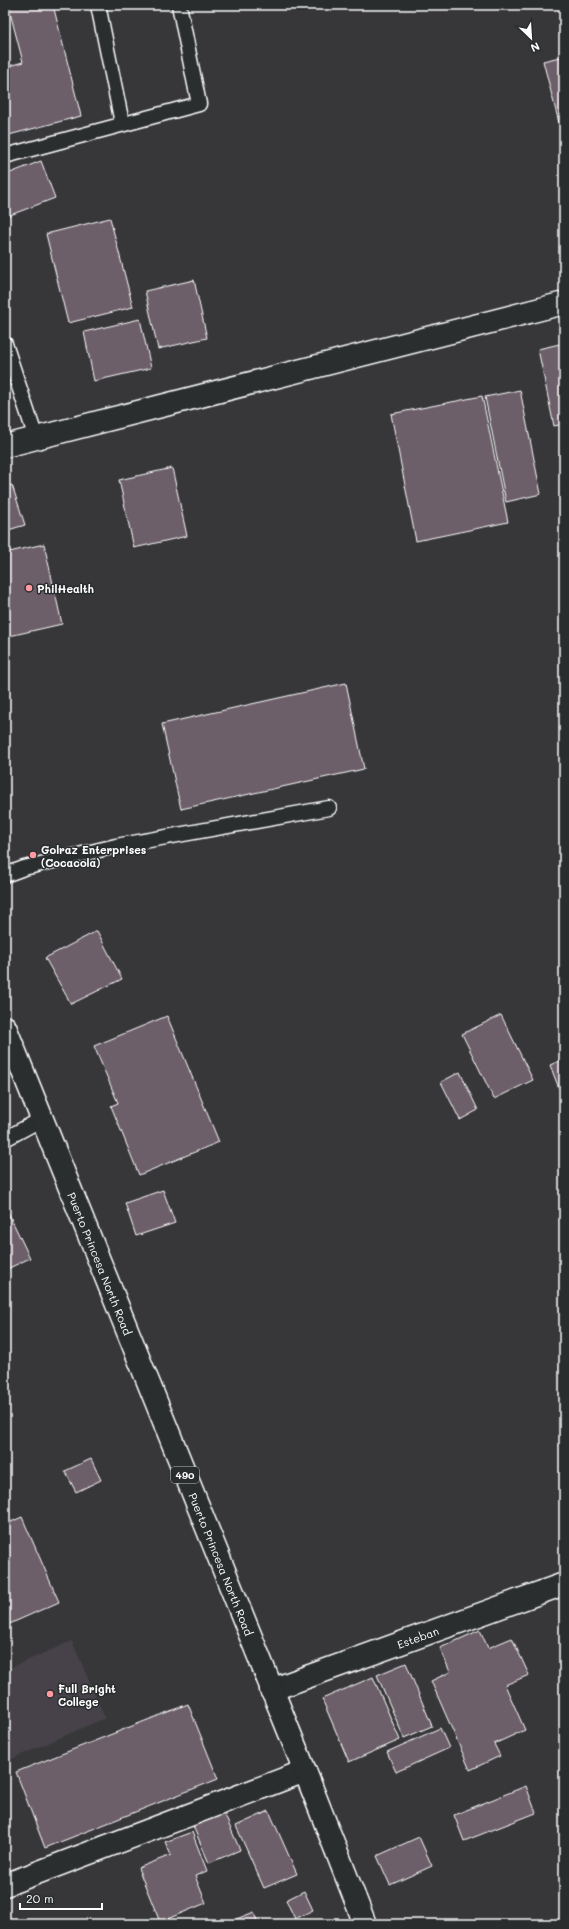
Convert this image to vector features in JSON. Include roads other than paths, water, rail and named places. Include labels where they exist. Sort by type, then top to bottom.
[{"type":"street","points":[[5,446],[564,303]]},
{"type":"street","name":"Puerto Princesa North Road","points":[[5,1027],[271,1690],[305,1771],[365,1924]]},
{"type":"street","name":"Esteban","points":[[271,1690],[564,1584]]},
{"type":"street","points":[[5,1885],[305,1771]]},
{"type":"lane","points":[[98,5],[122,123]]},
{"type":"lane","points":[[5,156],[122,123],[199,104],[179,5]]},
{"type":"lane","points":[[5,344],[8,364],[36,438]]},
{"type":"lane","points":[[5,875],[24,868],[116,846],[329,808]]},
{"type":"lane","points":[[5,1139],[42,1118]]},
{"type":"place","name":"PhilHealth","points":[[29,588]]},
{"type":"place","name":"Golraz Enterprises (Cocacola)","points":[[33,855]]},
{"type":"place","name":"Full Bright College","points":[[50,1694]]}]
